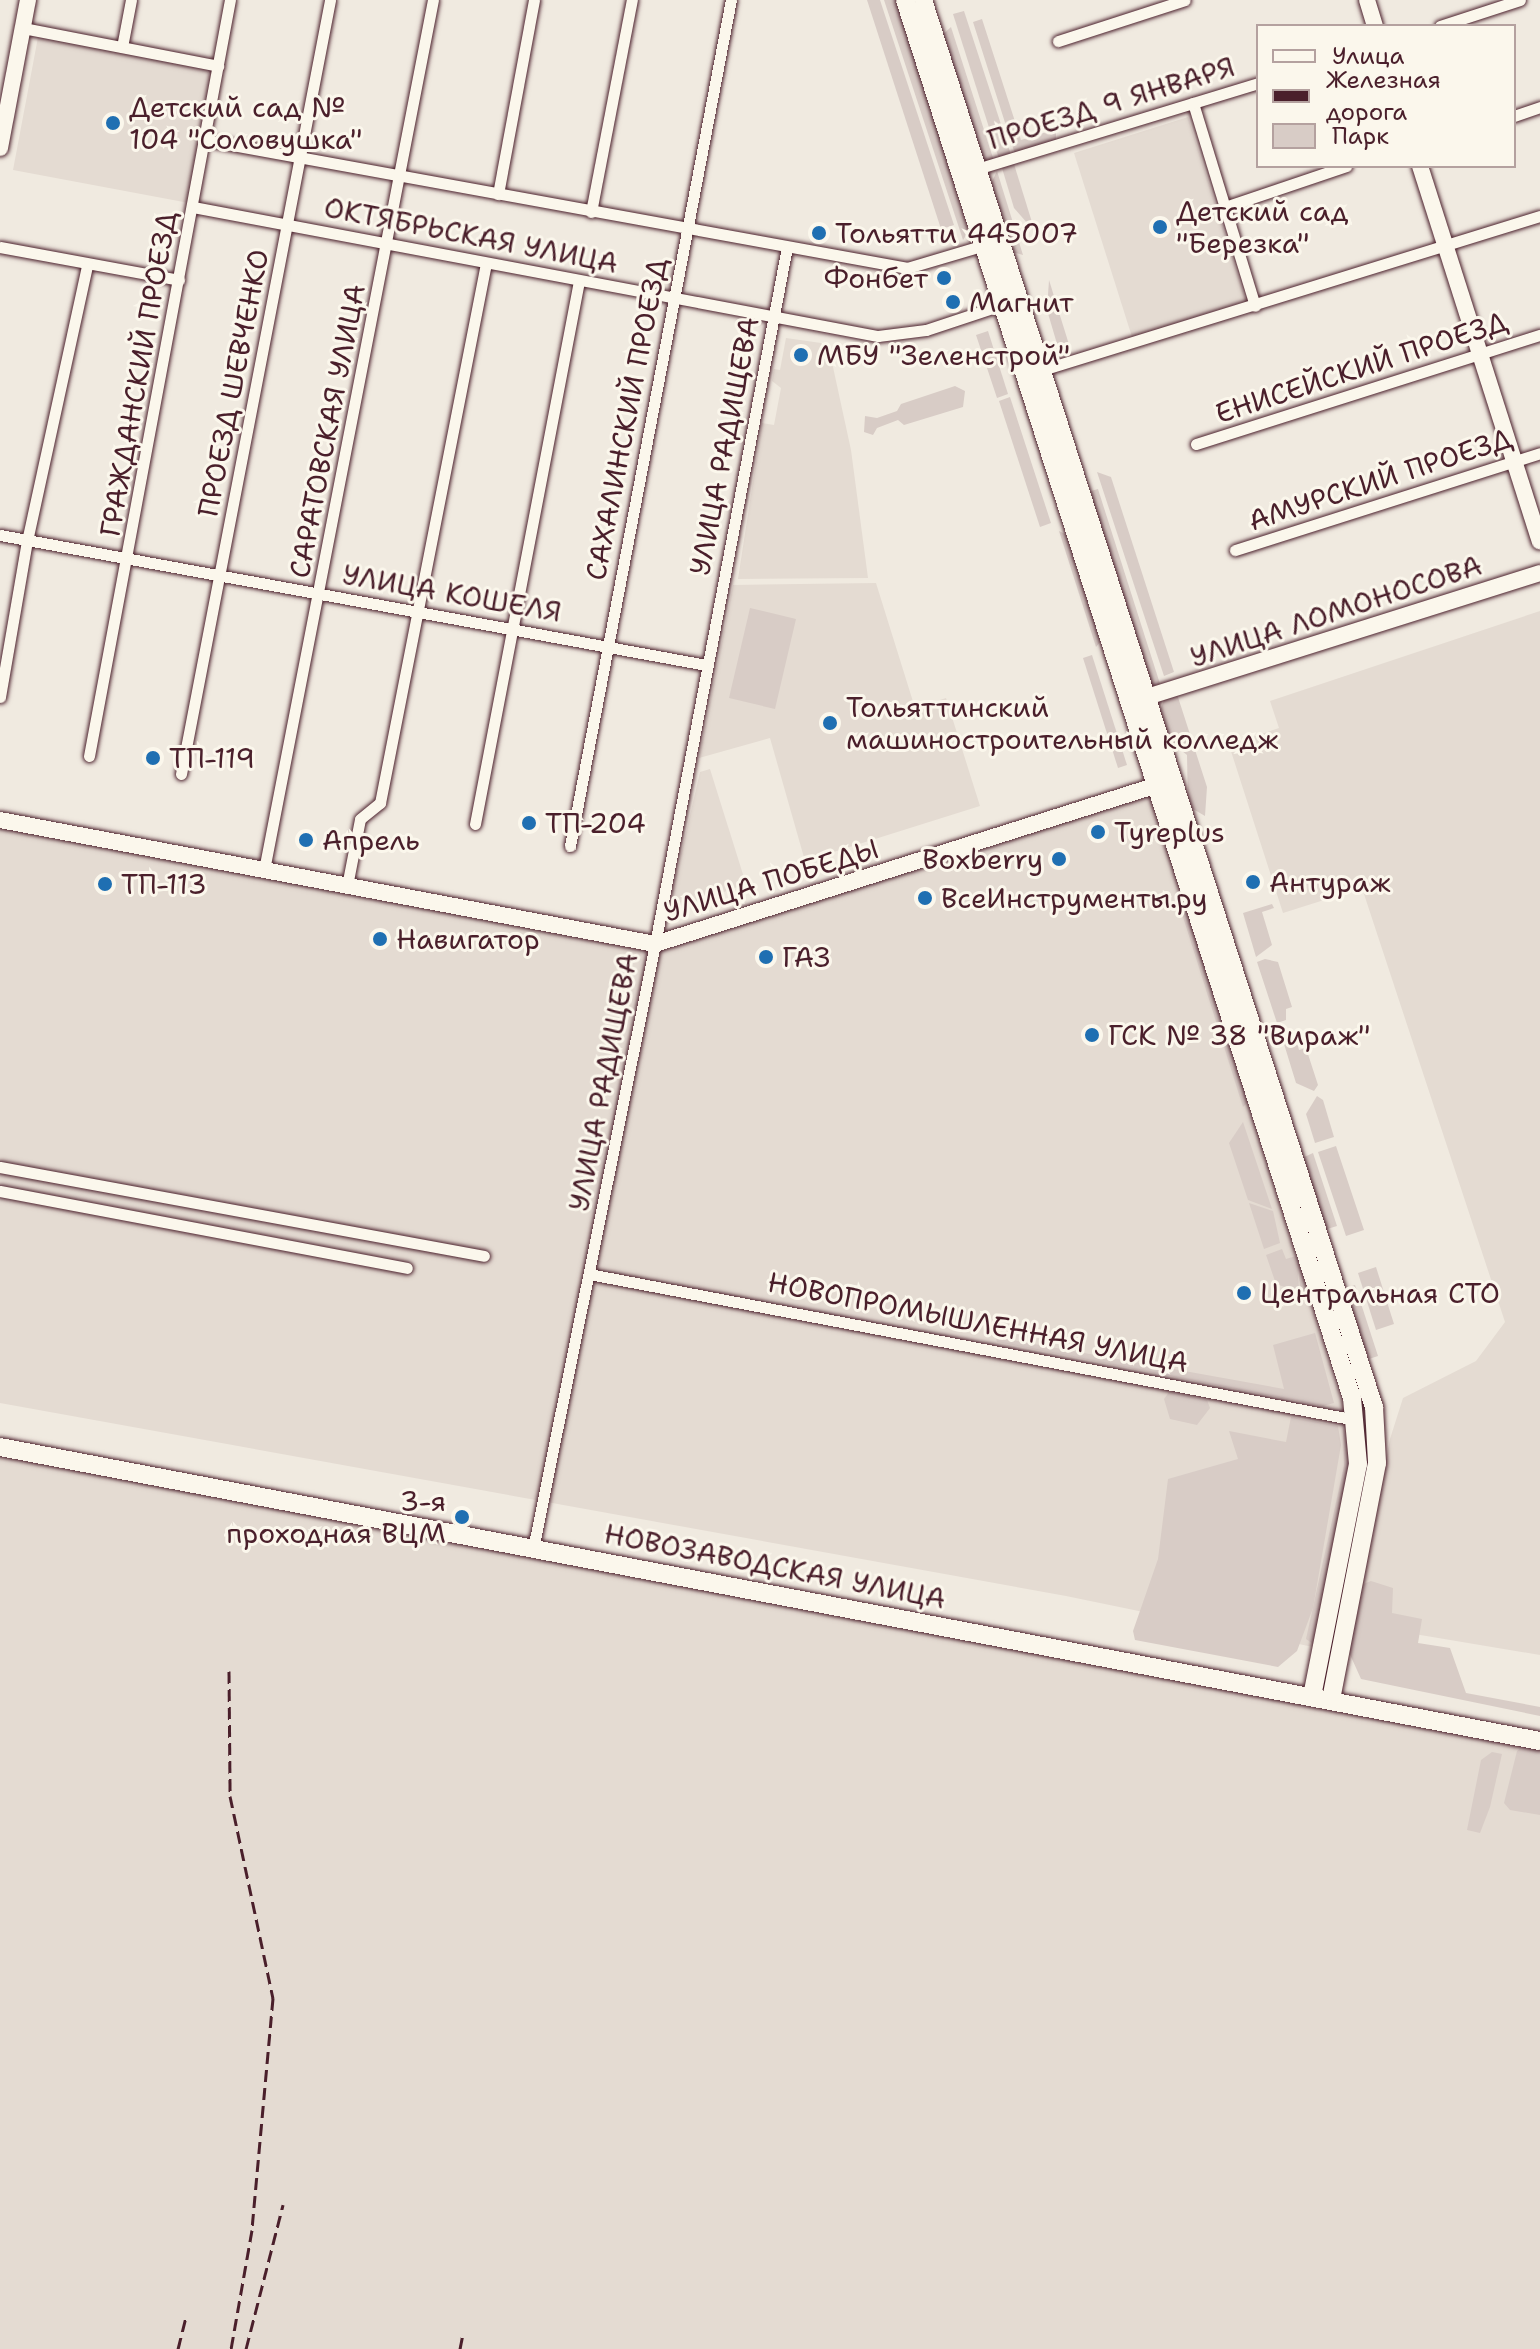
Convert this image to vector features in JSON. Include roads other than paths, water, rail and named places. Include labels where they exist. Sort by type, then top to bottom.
[{"type":"main road","points":[[1,137],[28,0]]},
{"type":"main road","points":[[905,0],[992,243],[1019,299],[1147,697],[1164,783]]},
{"type":"main road","points":[[923,0],[977,169],[1001,305],[1164,783],[1284,1156],[1374,1407],[1378,1436],[1321,1698]]},
{"type":"main road","points":[[1367,0],[1374,24]]},
{"type":"main road","points":[[1421,168],[1540,541]]},
{"type":"main road","name":"УЛИЦА ЛОМОНОСОВА","points":[[1147,697],[1540,573]]},
{"type":"main road","name":"УЛИЦА ПОБЕДЫ","points":[[0,820],[655,944],[1164,783]]},
{"type":"main road","points":[[1284,1156],[1357,1420],[1358,1464],[1332,1644]]},
{"type":"main road","name":"НОВОЗАВОДСКАЯ УЛИЦА","points":[[0,1447],[1540,1741]]},
{"type":"street","points":[[122,47],[131,0]]},
{"type":"street","name":"ГРАЖДАНСКИЙ ПРОЕЗД","points":[[89,756],[230,0]]},
{"type":"street","name":"ПРОЕЗД ШЕВЧЕНКО","points":[[181,774],[330,0]]},
{"type":"street","name":"САРАТОВСКАЯ УЛИЦА","points":[[264,870],[389,244],[433,0]]},
{"type":"street","points":[[498,194],[534,0]]},
{"type":"street","points":[[591,212],[632,0]]},
{"type":"street","name":"САХАЛИНСКИЙ ПРОЕЗД","points":[[570,846],[731,0]]},
{"type":"street","points":[[1058,41],[1185,0]]},
{"type":"street","points":[[1446,24],[1520,0]]},
{"type":"street","points":[[23,28],[218,66]]},
{"type":"street","name":"ПРОЕЗД 9 ЯНВАРЯ","points":[[977,169],[1256,84]]},
{"type":"street","points":[[1193,103],[1255,306]]},
{"type":"street","points":[[1516,115],[1540,107]]},
{"type":"street","name":"ОКТЯБРЬСКАЯ УЛИЦА","points":[[205,140],[907,268],[992,243]]},
{"type":"street","points":[[1225,207],[1340,168]]},
{"type":"street","name":"ОКТЯБРЬСКАЯ УЛИЦА","points":[[193,207],[773,317],[903,336],[1019,299]]},
{"type":"street","points":[[1042,370],[1540,216]]},
{"type":"street","points":[[0,247],[179,280]]},
{"type":"street","name":"УЛИЦА РАДИЩЕВА","points":[[533,1549],[655,944],[787,247]]},
{"type":"street","points":[[347,886],[360,819],[380,803],[486,263]]},
{"type":"street","points":[[0,697],[27,541],[87,265]]},
{"type":"street","points":[[475,824],[579,281]]},
{"type":"street","name":"ЕНИСЕЙСКИЙ ПРОЕЗД","points":[[1196,444],[1540,335]]},
{"type":"street","name":"АМУРСКИЙ ПРОЕЗД","points":[[1235,550],[1540,453]]},
{"type":"street","name":"УЛИЦА КОШЕЛЯ","points":[[0,535],[706,665]]},
{"type":"street","points":[[0,1167],[484,1256]]},
{"type":"street","points":[[0,1191],[407,1268]]},
{"type":"street","name":"НОВОПРОМЫШЛЕННАЯ УЛИЦА","points":[[589,1274],[1357,1420]]},
{"type":"railway","points":[[229,1671],[230,1796],[273,1998],[252,2230],[231,2349]]},
{"type":"railway","points":[[246,2349],[283,2205]]},
{"type":"railway","points":[[178,2349],[186,2316]]},
{"type":"railway","points":[[460,2349],[463,2333]]},
{"type":"place","name":"Детский сад № 104 \"Соловушка\"","points":[[113,123]]},
{"type":"place","name":"Детский сад \"Березка\"","points":[[1160,227]]},
{"type":"place","name":"Тольятти 445007","points":[[819,233]]},
{"type":"place","name":"Фонбет","points":[[944,278]]},
{"type":"place","name":"Магнит","points":[[953,302]]},
{"type":"place","name":"МБУ \"Зеленстрой\"","points":[[801,355]]},
{"type":"place","name":"Тольяттинский машиностроительный колледж","points":[[830,723]]},
{"type":"place","name":"ТП-119","points":[[153,758]]},
{"type":"place","name":"ТП-204","points":[[529,823]]},
{"type":"place","name":"Tyreplus","points":[[1098,832]]},
{"type":"place","name":"Апрель","points":[[306,840]]},
{"type":"place","name":"Boxberry","points":[[1059,859]]},
{"type":"place","name":"Антураж","points":[[1253,882]]},
{"type":"place","name":"ТП-113","points":[[105,884]]},
{"type":"place","name":"ВсеИнструменты.ру","points":[[925,898]]},
{"type":"place","name":"Навигатор","points":[[380,939]]},
{"type":"place","name":"ГАЗ","points":[[766,957]]},
{"type":"place","name":"ГСК № 38 \"Вираж\"","points":[[1092,1035]]},
{"type":"place","name":"Центральная СТО","points":[[1244,1293]]},
{"type":"place","name":"3-я проходная ВЦМ","points":[[462,1517]]}]
